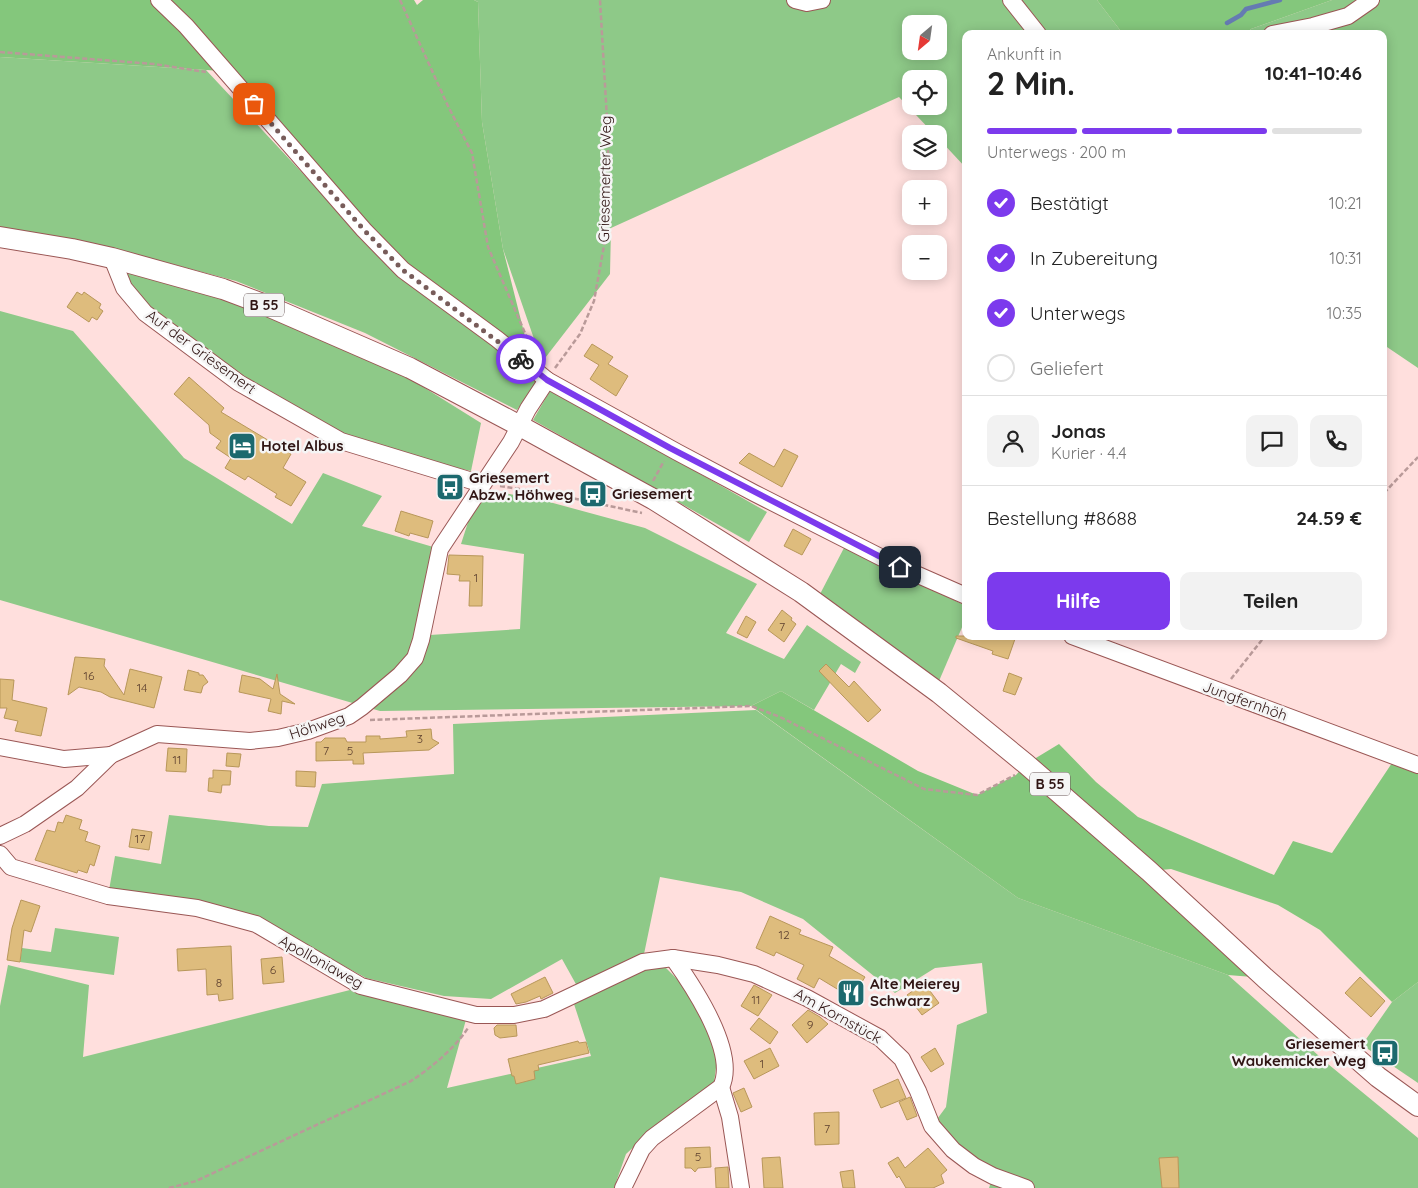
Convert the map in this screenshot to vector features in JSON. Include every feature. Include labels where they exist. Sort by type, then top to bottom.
[{"type":"main road","name":"B 55","points":[[0,237],[112,258],[223,289],[264,304],[410,368],[653,499],[801,592],[939,693],[1017,770],[1149,871],[1265,978],[1378,1077],[1418,1106]]},
{"type":"street","points":[[158,0],[186,26],[364,230],[403,270],[497,339],[547,380],[771,501],[900,567],[962,594]]},
{"type":"street","points":[[795,0],[807,3],[822,0]]},
{"type":"street","points":[[1012,0],[1035,30]]},
{"type":"street","points":[[1292,30],[1348,16],[1371,0]]},
{"type":"street","name":"Auf der Griesemert","points":[[112,258],[124,288],[145,313],[239,383],[341,441],[482,484]]},
{"type":"street","points":[[520,426],[547,380]]},
{"type":"street","name":"Höhweg","points":[[0,836],[25,824],[77,788],[111,756],[158,734],[250,741],[278,738],[308,731],[349,716],[362,707],[400,675],[415,658],[421,640],[440,550],[520,426]]},
{"type":"street","name":"Jungfernhöh","points":[[1083,640],[1418,765]]},
{"type":"street","points":[[0,747],[64,759],[111,756]]},
{"type":"street","name":"Apolloniaweg","points":[[0,854],[11,867],[108,896],[197,908],[256,924],[361,986],[476,1015],[514,1015],[544,1009],[643,962],[673,958]]},
{"type":"street","points":[[673,958],[697,992],[713,1025],[723,1058],[724,1075],[721,1087],[730,1117],[741,1188]]},
{"type":"street","name":"Am Kornstück","points":[[673,958],[718,965],[754,974],[807,998],[880,1038],[902,1059],[918,1091],[932,1126],[953,1150],[974,1166],[993,1176],[1026,1188]]},
{"type":"street","points":[[623,1188],[642,1149],[652,1138],[721,1087]]},
{"type":"path","points":[[400,0],[448,106],[472,153],[488,247],[534,353]]},
{"type":"path","name":"Griesemerter Weg","points":[[547,380],[580,334],[594,301],[605,240],[608,172],[605,71],[600,0]]},
{"type":"path","points":[[0,52],[154,64],[229,75]]},
{"type":"path","points":[[1387,490],[1418,458]]},
{"type":"path","points":[[482,484],[558,495],[643,513]]},
{"type":"path","points":[[1221,692],[1263,640]]},
{"type":"path","points":[[349,716],[372,720],[629,709],[751,706],[780,717],[924,789],[977,795],[1017,770]]},
{"type":"path","points":[[169,1188],[196,1181],[411,1081],[429,1069],[446,1052],[466,1031],[476,1015]]},
{"type":"green space","points":[[0,0],[414,0],[417,5],[423,0],[474,0],[478,2],[482,122],[503,249],[534,372],[404,269],[222,71],[0,57]]},
{"type":"green space","points":[[474,0],[1097,0],[1120,30],[962,30],[962,164],[947,148],[947,125],[925,125],[916,115],[947,115],[947,70],[902,70],[902,100],[899,97],[611,228],[610,274],[542,362],[503,249],[482,122],[478,2]]},
{"type":"green space","points":[[1097,0],[1332,0],[1250,30],[1120,30]]},
{"type":"green space","points":[[1332,0],[1418,0],[1418,368],[1387,347],[1387,30],[1251,29]]},
{"type":"green space","points":[[0,57],[206,70],[395,272],[538,380],[517,410],[365,333],[236,281],[108,247],[0,228]]},
{"type":"green space","points":[[112,258],[356,345],[481,423],[471,471],[341,441],[145,313]]},
{"type":"green space","points":[[0,311],[73,331],[184,458],[292,524],[323,473],[382,496],[362,526],[440,549],[430,635],[520,629],[524,554],[461,544],[471,513],[493,491],[542,500],[645,528],[757,584],[726,633],[784,659],[807,625],[861,662],[855,673],[841,664],[814,710],[781,691],[751,706],[380,711],[0,600]]},
{"type":"green space","points":[[551,389],[767,512],[749,542],[533,420]]},
{"type":"green space","points":[[845,546],[962,604],[962,627],[939,681],[819,596]]},
{"type":"green space","points":[[781,691],[918,771],[977,795],[1016,775],[1026,764],[1059,744],[1096,782],[1138,817],[1274,875],[1293,841],[1332,853],[1400,751],[1418,757],[1418,982],[1392,1002],[1320,930],[1278,905],[1171,869],[1150,871],[1265,978],[1228,975],[1018,898],[751,706]]},
{"type":"green space","points":[[756,710],[1018,898],[1228,975],[1328,1064],[1418,1138],[1418,1188],[989,1188],[993,1176],[932,1126],[946,1107],[957,1025],[987,1013],[982,963],[935,968],[895,993],[803,919],[741,892],[660,877],[644,954],[577,986],[562,959],[491,999],[444,996],[366,978],[262,921],[108,896],[115,856],[161,864],[169,815],[269,826],[308,827],[322,784],[454,774],[453,724]]},
{"type":"green space","points":[[55,928],[119,937],[114,975],[20,962],[22,948],[51,952]]},
{"type":"green space","points":[[8,965],[89,985],[83,1057],[358,988],[467,1016],[447,1088],[591,1056],[573,1001],[644,966],[666,968],[697,999],[717,1060],[714,1083],[661,1122],[626,1154],[614,1188],[0,1188],[0,1006]]},
{"type":"green space","points":[[1418,982],[1418,1083],[1362,1045],[1392,1002]]},
{"type":"building","points":[[77,292],[82,295],[84,292],[101,304],[99,308],[103,311],[97,320],[92,317],[89,322],[67,307]]},
{"type":"building","points":[[592,344],[613,357],[608,364],[628,376],[616,396],[590,379],[599,365],[584,356]]},
{"type":"building","points":[[189,377],[224,408],[221,412],[291,454],[283,468],[306,482],[291,506],[275,497],[277,494],[248,476],[245,480],[225,468],[231,458],[216,448],[221,441],[210,433],[209,425],[174,394]]},
{"type":"building","points":[[784,449],[798,456],[782,487],[739,463],[749,453],[774,467]]},
{"type":"building","points":[[401,511],[433,521],[428,538],[410,533],[409,536],[395,531]]},
{"type":"building","points":[[793,529],[811,539],[802,555],[784,546]]},
{"type":"building","points":[[449,555],[483,556],[482,606],[469,606],[470,581],[459,581],[460,575],[447,574]]},
{"type":"building","points":[[782,610],[796,624],[784,642],[768,630]]},
{"type":"building","points":[[746,616],[756,622],[747,638],[737,633]]},
{"type":"building","points":[[956,636],[962,636],[962,640],[1015,640],[1008,659],[992,654],[993,651],[956,638]]},
{"type":"building","points":[[75,657],[105,659],[104,666],[124,695],[130,669],[162,677],[154,708],[79,687],[68,695]]},
{"type":"building","points":[[826,664],[849,687],[854,681],[881,710],[868,722],[819,671]]},
{"type":"building","points":[[188,670],[203,675],[208,682],[203,686],[201,693],[184,690]]},
{"type":"building","points":[[1009,673],[1022,678],[1015,695],[1003,691]]},
{"type":"building","points":[[277,674],[280,694],[295,704],[282,701],[281,714],[268,711],[271,699],[239,692],[242,675],[260,679],[273,689]]},
{"type":"building","points":[[0,679],[14,680],[12,700],[47,708],[41,736],[15,731],[18,721],[4,718],[7,708],[0,708]]},
{"type":"building","points":[[431,729],[432,739],[439,743],[429,750],[363,753],[364,764],[353,764],[353,760],[316,761],[316,742],[321,742],[325,738],[345,738],[347,742],[366,742],[366,736],[380,736],[380,739],[407,737],[406,731]]},
{"type":"building","points":[[168,748],[187,749],[186,772],[166,771]]},
{"type":"building","points":[[227,753],[241,754],[239,767],[226,766]]},
{"type":"building","points":[[213,770],[231,771],[230,785],[222,785],[221,793],[208,791],[209,778],[213,778]]},
{"type":"building","points":[[296,771],[316,772],[315,787],[296,786]]},
{"type":"building","points":[[66,815],[82,820],[79,829],[88,832],[85,841],[100,846],[94,866],[90,864],[87,873],[78,870],[77,873],[35,860],[47,830],[55,832],[58,822],[63,823]]},
{"type":"building","points":[[132,829],[152,832],[149,850],[129,847]]},
{"type":"building","points":[[21,900],[40,906],[31,932],[24,930],[20,962],[7,960],[12,928]]},
{"type":"building","points":[[770,916],[801,930],[799,934],[833,947],[829,956],[865,977],[852,998],[819,978],[814,988],[797,979],[804,965],[776,952],[774,956],[756,948]]},
{"type":"building","points":[[231,946],[233,999],[219,1001],[218,994],[207,995],[206,969],[178,971],[177,949]]},
{"type":"building","points":[[282,957],[284,982],[263,984],[261,959]]},
{"type":"building","points":[[545,977],[553,993],[541,999],[540,996],[516,1004],[511,994]]},
{"type":"building","points":[[1360,977],[1385,1001],[1371,1017],[1345,993]]},
{"type":"building","points":[[924,983],[939,1003],[922,1015],[907,995]]},
{"type":"building","points":[[754,985],[772,995],[758,1016],[741,1006]]},
{"type":"building","points":[[808,1010],[828,1024],[807,1043],[792,1025]]},
{"type":"building","points":[[759,1018],[778,1032],[770,1044],[750,1029]]},
{"type":"building","points":[[497,1025],[516,1025],[517,1036],[500,1038],[495,1035],[494,1028]]},
{"type":"building","points":[[578,1041],[579,1043],[586,1042],[589,1053],[538,1065],[539,1070],[534,1071],[535,1079],[516,1084],[508,1059]]},
{"type":"building","points":[[770,1048],[779,1066],[754,1079],[744,1061]]},
{"type":"building","points":[[935,1048],[944,1064],[931,1072],[921,1057]]},
{"type":"building","points":[[898,1079],[906,1098],[881,1108],[873,1090]]},
{"type":"building","points":[[744,1088],[752,1107],[741,1112],[733,1093]]},
{"type":"building","points":[[910,1097],[917,1116],[907,1120],[899,1102]]},
{"type":"building","points":[[839,1112],[839,1144],[815,1145],[814,1113]]},
{"type":"building","points":[[710,1147],[711,1167],[698,1168],[695,1172],[691,1168],[685,1168],[685,1148]]},
{"type":"building","points":[[928,1148],[947,1170],[941,1175],[944,1183],[933,1188],[906,1188],[888,1163],[898,1157],[905,1168]]},
{"type":"building","points":[[780,1157],[783,1188],[764,1188],[762,1158]]},
{"type":"building","points":[[1178,1157],[1179,1188],[1162,1188],[1159,1158]]},
{"type":"building","points":[[728,1167],[729,1188],[716,1188],[715,1168]]},
{"type":"building","points":[[853,1170],[855,1188],[843,1188],[840,1172]]},
{"type":"waterway","points":[[1227,23],[1241,15],[1246,9],[1280,0]]},
{"type":"way so far","points":[[254,104],[364,230],[403,270],[497,339],[521,359]]},
{"type":"place","name":"Hotel Albus","points":[[242,446]]},
{"type":"place","name":"Griesemert Abzw. Höhweg","points":[[450,487]]},
{"type":"place","name":"Griesemert","points":[[593,494]]},
{"type":"place","name":"Alte Meierey Schwarz","points":[[851,993]]},
{"type":"place","name":"Griesemert Waukemicker Weg","points":[[1385,1053]]},
{"type":"route","points":[[521,359],[547,380],[670,448],[900,567]]}]
